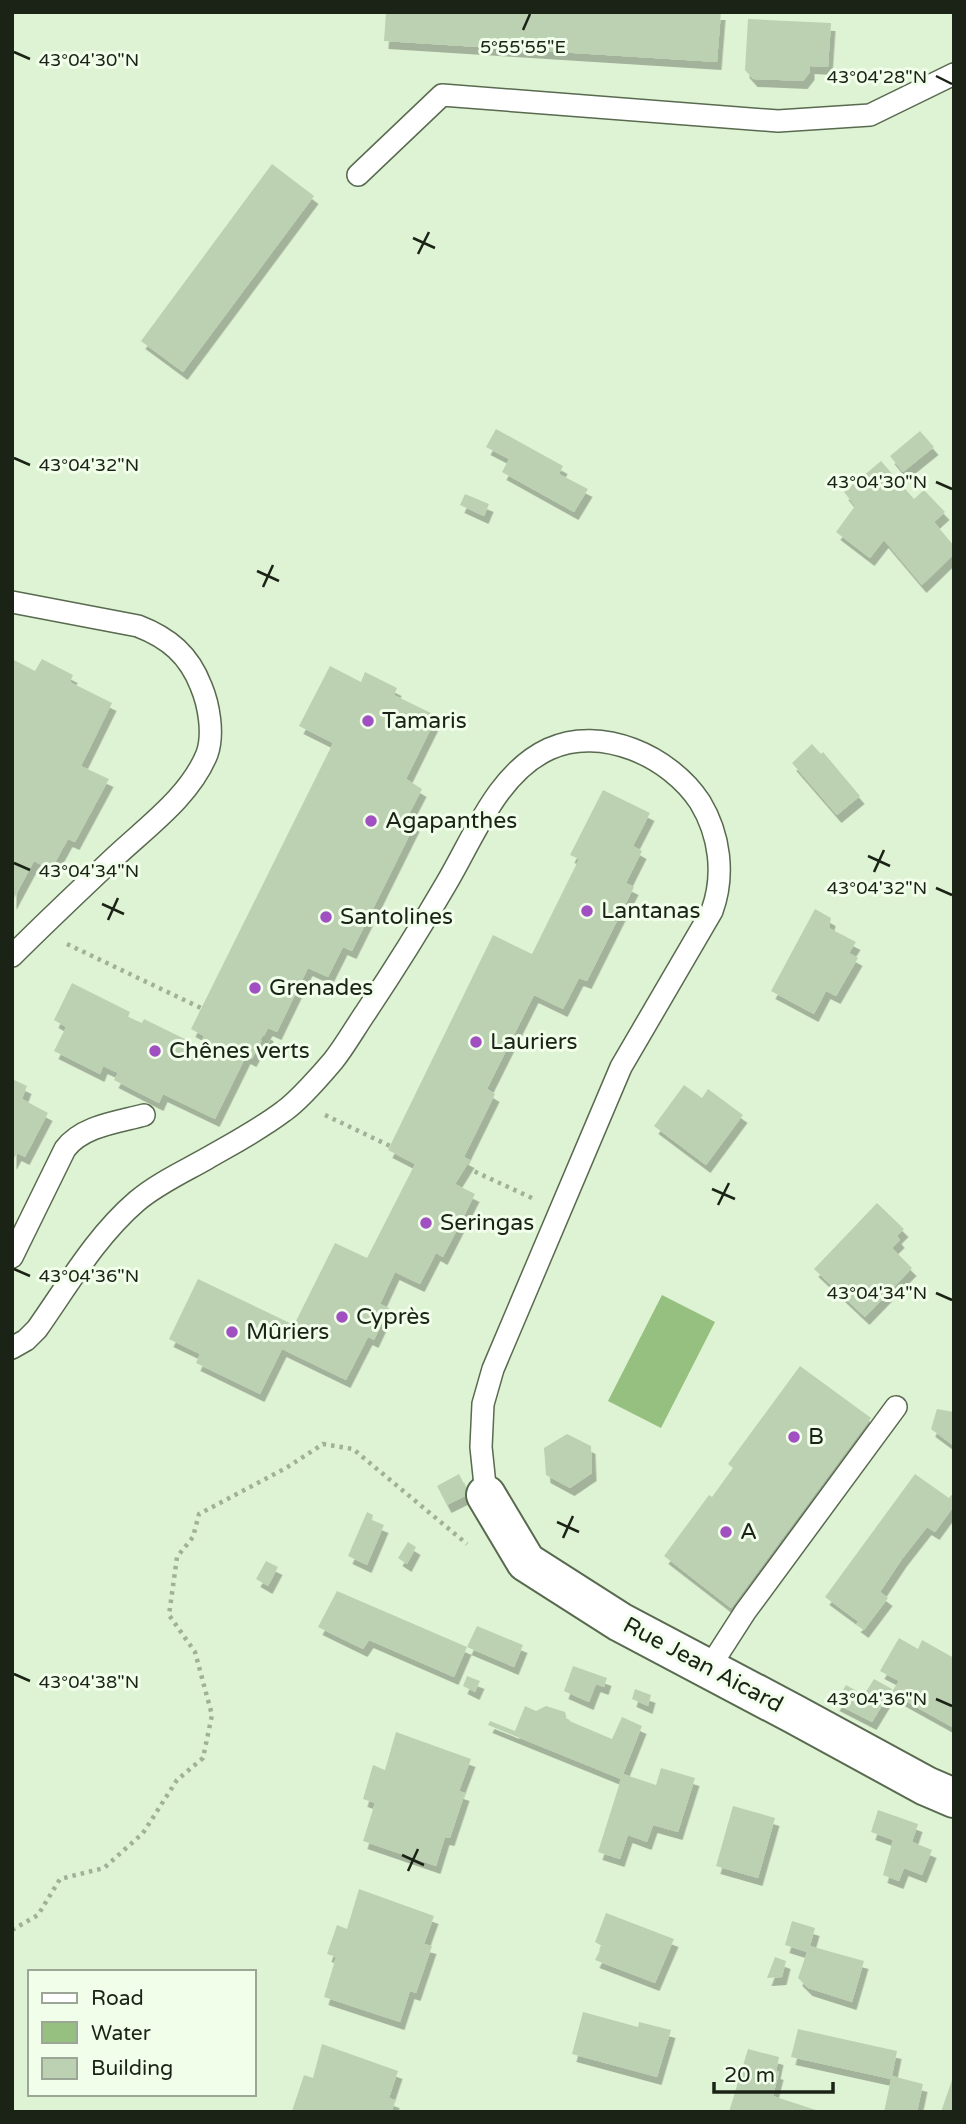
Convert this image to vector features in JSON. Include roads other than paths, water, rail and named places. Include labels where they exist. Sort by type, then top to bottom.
[{"type":"street","name":"Rue Jean Aicard","points":[[486,1495],[526,1562],[620,1622],[926,1786],[954,1798]]},
{"type":"lane","points":[[358,175],[442,95],[778,121],[870,116],[954,74]]},
{"type":"lane","points":[[12,602],[138,626],[158,634],[176,648],[198,678],[206,697],[209,721],[208,752],[188,785],[172,804],[12,956]]},
{"type":"lane","points":[[12,1348],[26,1340],[37,1329],[105,1233],[138,1200],[287,1110],[326,1069],[385,984],[496,797],[529,761],[549,749],[572,741],[597,740],[620,745],[668,769],[688,787],[701,804],[709,821],[719,858],[717,896],[712,911],[621,1067],[493,1369],[484,1404],[481,1447],[486,1495]]},
{"type":"lane","points":[[12,1257],[71,1141],[89,1131],[144,1115]]},
{"type":"lane","points":[[709,1668],[745,1612],[896,1407]]},
{"type":"water","points":[[662,1295],[715,1322],[661,1428],[608,1401]]},
{"type":"place","name":"Tamaris","points":[[368,721]]},
{"type":"place","name":"Agapanthes","points":[[371,821]]},
{"type":"place","name":"Lantanas","points":[[587,911]]},
{"type":"place","name":"Santolines","points":[[326,917]]},
{"type":"place","name":"Grenades","points":[[255,988]]},
{"type":"place","name":"Lauriers","points":[[476,1042]]},
{"type":"place","name":"Chênes verts","points":[[155,1051]]},
{"type":"place","name":"Seringas","points":[[426,1223]]},
{"type":"place","name":"Cyprès","points":[[342,1317]]},
{"type":"place","name":"Mûriers","points":[[232,1332]]},
{"type":"place","name":"B","points":[[794,1437]]},
{"type":"place","name":"A","points":[[726,1532]]}]
